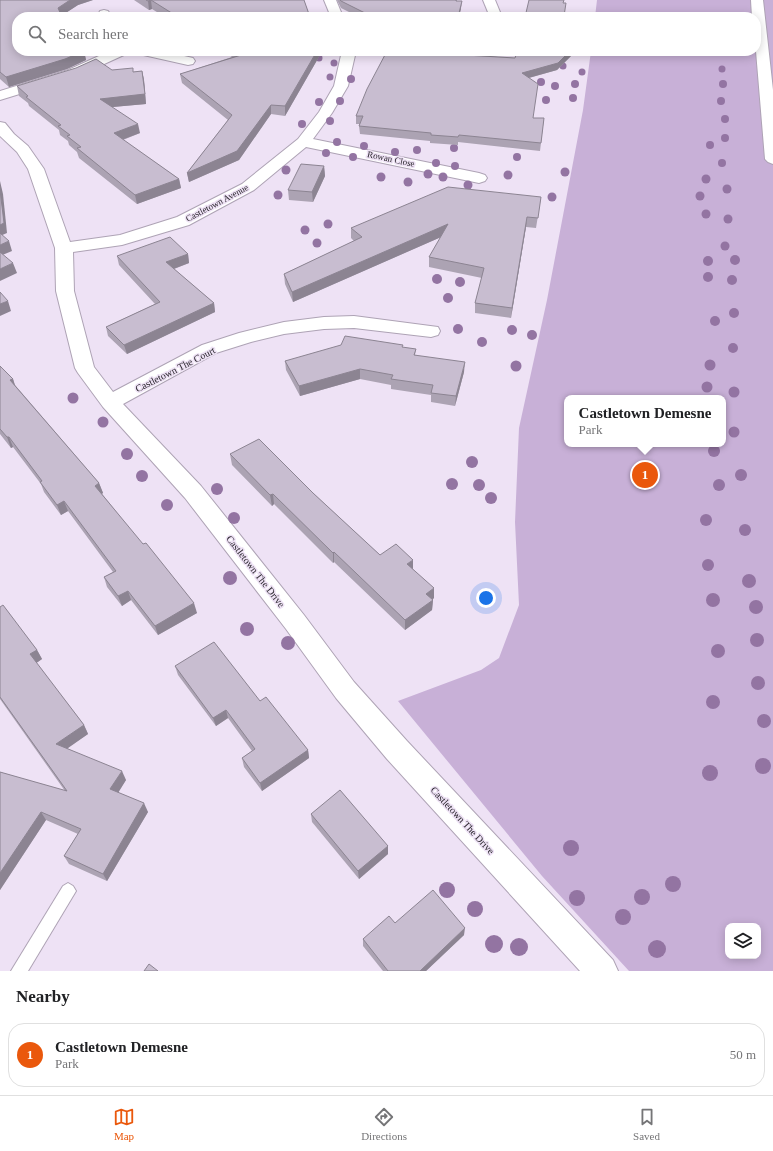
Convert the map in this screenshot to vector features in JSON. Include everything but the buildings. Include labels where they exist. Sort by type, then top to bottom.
[{"type":"street","points":[[330,0],[335,12]]},
{"type":"street","points":[[489,0],[494,12]]},
{"type":"street","points":[[757,0],[758,12]]},
{"type":"street","points":[[761,40],[773,159]]},
{"type":"street","points":[[0,96],[73,73],[110,56]]},
{"type":"street","points":[[166,56],[188,61]]},
{"type":"street","name":"Castletown Avenue","points":[[64,248],[122,240],[183,221],[248,187],[303,142],[337,95],[344,78],[348,56]]},
{"type":"street","name":"Castletown The Drive","points":[[3,134],[23,149],[36,169],[64,248],[65,291],[85,368],[110,402],[193,492],[295,622],[344,690],[602,971]]},
{"type":"street","name":"Rowan Close","points":[[303,142],[479,178]]},
{"type":"street","name":"Castletown The Court","points":[[110,402],[209,349],[246,337],[284,328],[324,323],[354,322],[431,331]]},
{"type":"lane","points":[[19,971],[68,892]]},
{"type":"shaded area","points":[[597,0],[773,0],[773,971],[629,971],[542,876],[398,701],[481,670],[499,658],[519,605],[515,522],[519,428],[547,300],[583,110],[590,56],[761,56],[761,12],[596,12]]},
{"type":"place","name":"Castletown Demesne","points":[[645,475]]}]
